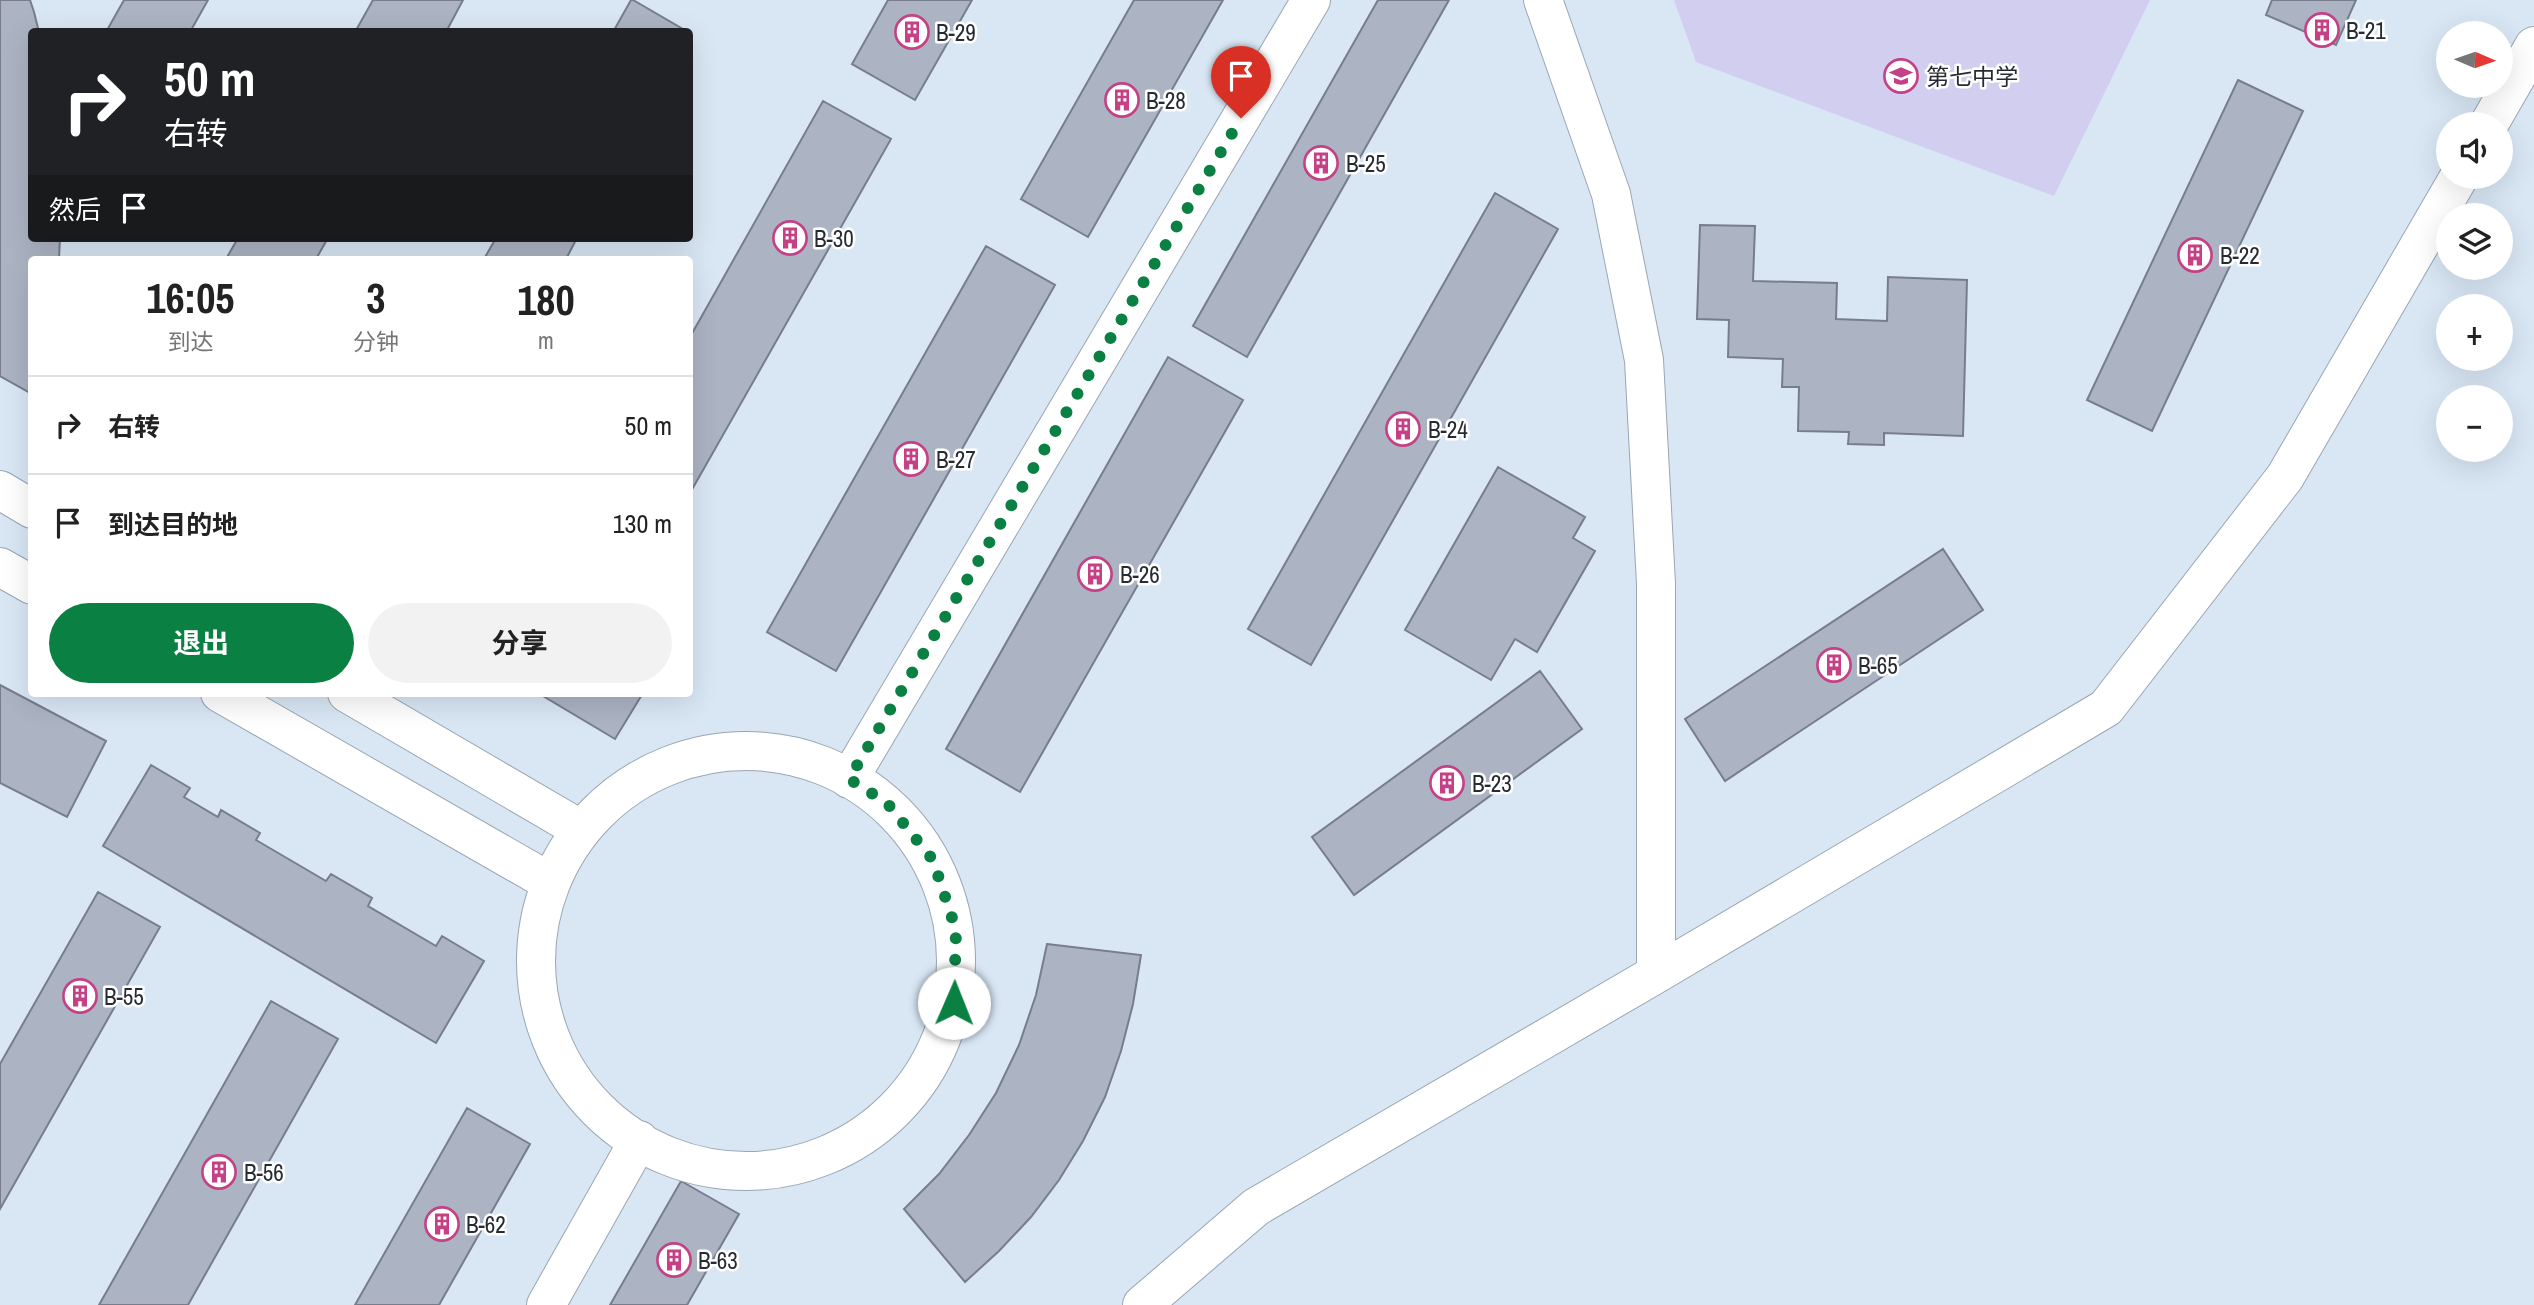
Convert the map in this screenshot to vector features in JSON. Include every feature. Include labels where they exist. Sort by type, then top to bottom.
[{"type":"street","points":[[849,779],[1311,0]]},
{"type":"street","points":[[1544,0],[1611,194],[1644,360],[1656,584],[1657,974]]},
{"type":"street","points":[[2496,112],[2534,46]]},
{"type":"street","points":[[1142,1305],[1256,1207],[2106,708],[2285,477],[2452,189]]},
{"type":"street","points":[[0,490],[28,507]]},
{"type":"street","points":[[0,567],[28,583]]},
{"type":"street","points":[[227,697],[550,882]]},
{"type":"street","points":[[354,697],[580,829]]},
{"type":"street","points":[[754,748],[825,764],[887,803],[933,860],[956,930],[954,1003],[927,1072],[878,1127],[814,1162],[741,1173],[669,1159],[607,1121],[561,1064],[537,995],[538,921],[553,872],[580,829],[616,793],[681,759],[754,748]]},
{"type":"street","points":[[546,1305],[639,1140]]},
{"type":"shaded area","points":[[1674,0],[2150,0],[2054,196],[1696,62]]},
{"type":"building","points":[[0,0],[30,0],[38,28],[28,28],[28,242],[60,242],[59,256],[28,256],[28,392],[0,376]]},
{"type":"building","points":[[124,0],[208,0],[192,28],[108,28]]},
{"type":"building","points":[[373,0],[463,0],[448,28],[357,28]]},
{"type":"building","points":[[633,0],[681,28],[615,28]]},
{"type":"building","name":"B-29","points":[[888,0],[972,0],[915,100],[852,64]]},
{"type":"building","name":"B-28","points":[[1134,0],[1223,0],[1088,237],[1021,199]]},
{"type":"building","name":"B-25","points":[[1378,0],[1449,0],[1247,357],[1193,326]]},
{"type":"building","name":"B-21","points":[[2272,0],[2356,0],[2336,45],[2266,15]]},
{"type":"building","name":"B-22","points":[[2238,80],[2303,111],[2152,431],[2087,400]]},
{"type":"building","name":"B-30","points":[[823,101],[891,139],[693,488],[693,332]]},
{"type":"building","name":"B-24","points":[[1495,193],[1558,229],[1311,665],[1248,629]]},
{"type":"building","points":[[1700,225],[1755,226],[1753,281],[1837,283],[1836,319],[1887,321],[1888,277],[1967,280],[1963,436],[1884,433],[1884,445],[1848,444],[1849,432],[1798,431],[1799,387],[1782,387],[1783,359],[1728,357],[1729,320],[1697,319]]},
{"type":"building","points":[[236,242],[326,242],[318,256],[228,256]]},
{"type":"building","points":[[494,242],[575,242],[568,256],[486,256]]},
{"type":"building","name":"B-27","points":[[986,246],[1055,285],[836,671],[767,632]]},
{"type":"building","name":"B-26","points":[[1168,357],[1243,400],[1020,792],[946,749]]},
{"type":"building","points":[[1498,467],[1585,517],[1573,538],[1595,551],[1537,652],[1515,639],[1491,680],[1405,630]]},
{"type":"building","name":"B-65","points":[[1943,549],[1983,610],[1725,781],[1685,719]]},
{"type":"building","name":"B-23","points":[[1540,671],[1582,729],[1354,895],[1312,837]]},
{"type":"building","points":[[0,685],[106,741],[67,817],[0,783]]},
{"type":"building","points":[[545,697],[641,697],[615,739]]},
{"type":"building","points":[[151,765],[190,788],[184,797],[218,817],[221,810],[260,833],[256,840],[326,881],[331,874],[372,898],[368,906],[436,946],[442,936],[484,961],[436,1043],[103,846]]},
{"type":"building","name":"B-55","points":[[98,892],[160,927],[0,1209],[0,1064]]},
{"type":"building","points":[[1047,944],[1141,955],[1133,1004],[1105,1097],[1083,1141],[1059,1180],[1031,1217],[965,1282],[904,1209],[939,1174],[996,1093],[1019,1045],[1036,995]]},
{"type":"building","name":"B-56","points":[[271,1001],[338,1039],[188,1305],[99,1305]]},
{"type":"building","name":"B-62","points":[[467,1108],[530,1144],[439,1305],[355,1305]]},
{"type":"building","name":"B-63","points":[[681,1181],[739,1214],[687,1305],[610,1305]]},
{"type":"place","name":"B-21","points":[[2322,30]]},
{"type":"place","name":"B-29","points":[[912,32]]},
{"type":"place","name":"第七中学","points":[[1901,76]]},
{"type":"place","name":"B-28","points":[[1122,100]]},
{"type":"place","name":"B-25","points":[[1321,163]]},
{"type":"place","name":"B-30","points":[[790,238]]},
{"type":"place","name":"B-22","points":[[2195,255]]},
{"type":"place","name":"B-24","points":[[1403,429]]},
{"type":"place","name":"B-27","points":[[911,459]]},
{"type":"place","name":"B-26","points":[[1095,574]]},
{"type":"place","name":"B-65","points":[[1834,665]]},
{"type":"place","name":"B-23","points":[[1447,783]]},
{"type":"place","name":"B-55","points":[[80,996]]},
{"type":"place","name":"B-56","points":[[219,1172]]},
{"type":"place","name":"B-62","points":[[442,1224]]},
{"type":"place","name":"B-63","points":[[674,1260]]},
{"type":"route","points":[[954,1003],[956,930],[933,860],[887,803],[849,779],[1241,118]]}]
